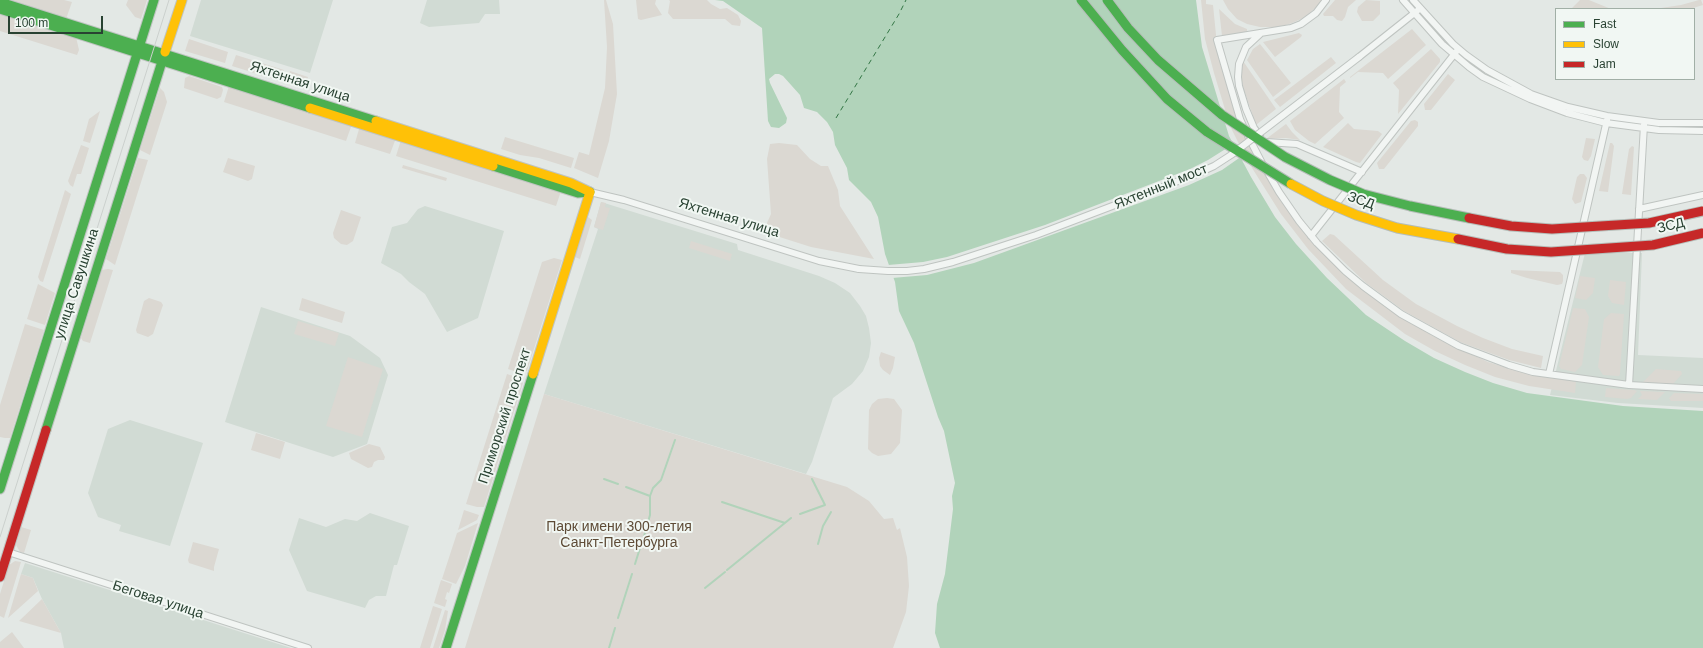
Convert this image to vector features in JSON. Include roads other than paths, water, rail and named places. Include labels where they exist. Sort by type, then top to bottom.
[{"type":"main road","name":"улица Савушкина","points":[[0,489],[154,0]]},
{"type":"main road","name":"улица Савушкина","points":[[0,577],[182,0]]},
{"type":"main road","name":"ЗСД","points":[[1081,0],[1122,50],[1167,99],[1207,132],[1276,176],[1322,201],[1356,215],[1397,228],[1507,248],[1551,252],[1653,245],[1703,233]]},
{"type":"main road","name":"ЗСД","points":[[1106,0],[1128,28],[1158,60],[1222,115],[1285,157],[1330,180],[1363,194],[1410,206],[1511,226],[1552,229],[1649,223],[1703,211]]},
{"type":"main road","name":"Яхтенная улица","points":[[0,2],[164,57],[571,183],[590,192]]},
{"type":"main road","name":"Яхтенная улица","points":[[0,9],[139,49]]},
{"type":"main road","name":"Приморский проспект","points":[[446,648],[590,192]]},
{"type":"street","points":[[1326,0],[1316,13],[1301,24],[1286,30],[1217,40],[1240,120],[1279,192],[1311,236],[1362,286],[1401,314],[1439,336],[1478,354],[1533,372],[1629,386],[1703,389]]},
{"type":"street","points":[[1403,0],[1414,14],[1454,55],[1483,77],[1523,96],[1561,111],[1606,123],[1644,129],[1703,131]]},
{"type":"street","points":[[1413,0],[1459,49],[1487,70],[1531,94],[1568,108],[1607,116],[1644,121],[1703,123]]},
{"type":"street","name":"Яхтенный мост","points":[[859,269],[907,271],[924,269],[953,262],[1042,232],[1194,175],[1214,166],[1231,155],[1420,9]]},
{"type":"street","points":[[1260,34],[1246,47],[1239,64],[1238,77],[1239,86],[1254,128],[1266,142],[1283,142],[1301,145],[1362,172]]},
{"type":"street","points":[[1311,236],[1459,49]]},
{"type":"street","points":[[1549,374],[1607,116]]},
{"type":"street","points":[[1629,386],[1644,121]]},
{"type":"street","name":"Яхтенная улица","points":[[590,192],[624,200],[819,261],[859,269]]},
{"type":"street","points":[[1639,209],[1703,195]]},
{"type":"street","name":"Беговая улица","points":[[8,552],[308,648]]},
{"type":"waterway","points":[[643,540],[650,515],[650,496],[653,488],[661,480],[675,440]]},
{"type":"waterway","points":[[604,479],[618,484]]},
{"type":"waterway","points":[[800,514],[825,505],[812,479]]},
{"type":"waterway","points":[[626,487],[650,496]]},
{"type":"waterway","points":[[722,502],[785,523]]},
{"type":"waterway","points":[[818,544],[823,526],[831,512]]},
{"type":"waterway","points":[[727,570],[791,518]]},
{"type":"waterway","points":[[635,564],[640,548]]},
{"type":"waterway","points":[[705,588],[725,572]]},
{"type":"waterway","points":[[618,618],[632,574]]},
{"type":"waterway","points":[[609,648],[615,628]]},
{"type":"tram line","points":[[0,537],[169,0]]},
{"type":"park label","name":"Парк имени 300-летия Санкт-Петербурга","points":[[619,536]]}]
